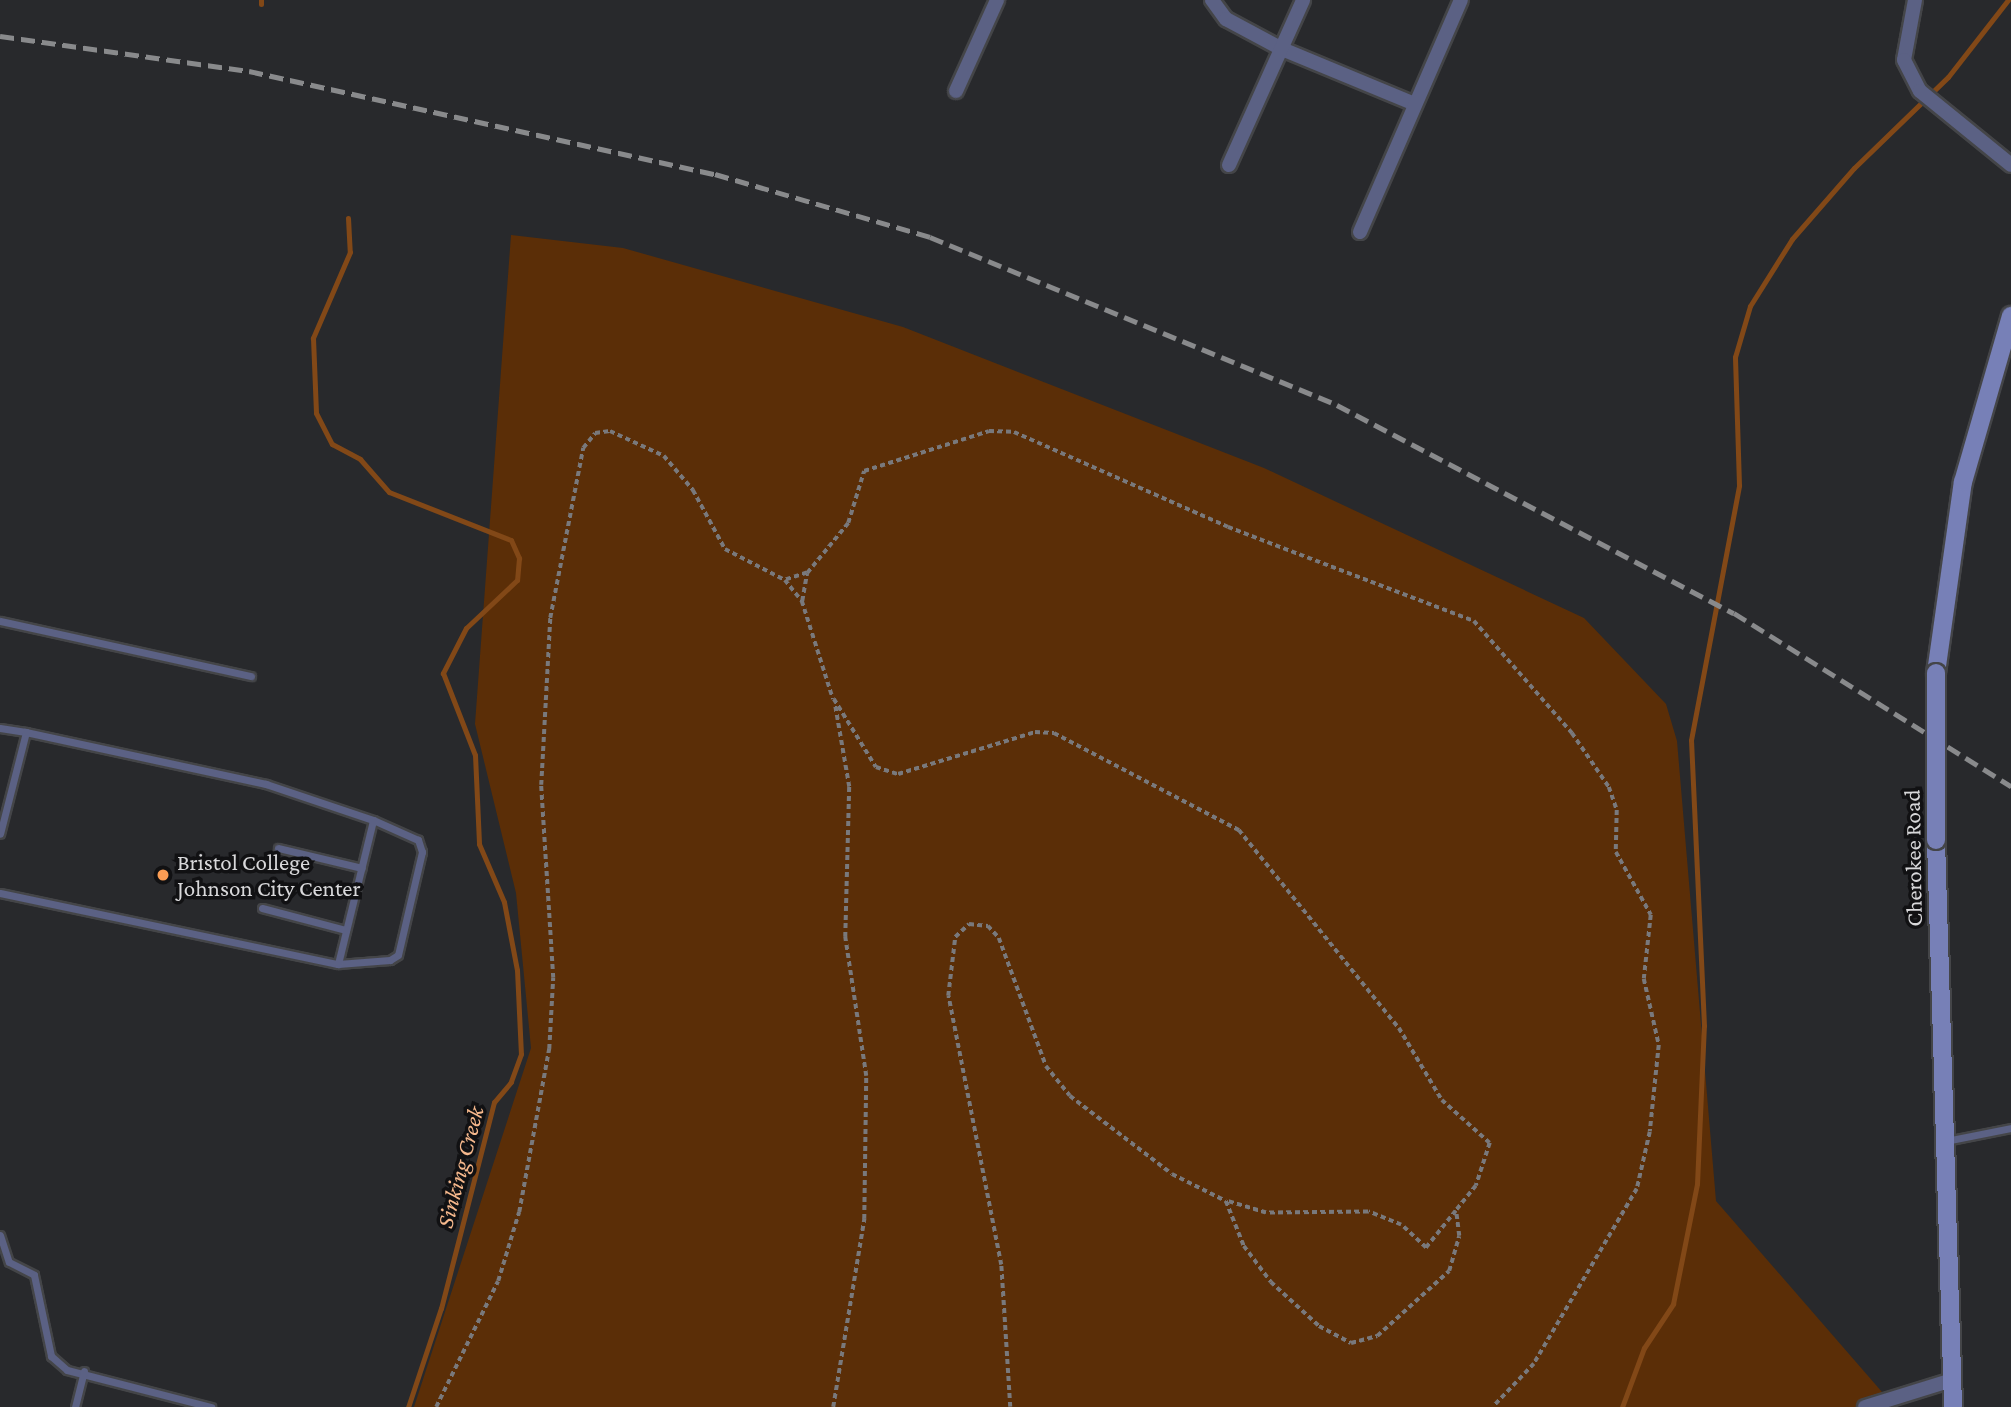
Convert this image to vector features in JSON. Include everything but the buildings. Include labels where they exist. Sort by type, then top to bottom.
[{"type":"main road","name":"Cherokee Road","points":[[1953,1407],[1949,1381],[1936,840],[1936,673],[1963,482],[2011,316]]},
{"type":"street","points":[[956,91],[998,0]]},
{"type":"street","points":[[1212,0],[1226,19],[1282,49],[1415,104]]},
{"type":"street","points":[[1229,165],[1303,0]]},
{"type":"street","points":[[1360,232],[1461,0]]},
{"type":"street","points":[[1915,0],[1904,60],[1920,91],[2011,165]]},
{"type":"street","points":[[1865,1407],[1949,1381]]},
{"type":"lane","points":[[0,621],[251,676]]},
{"type":"lane","points":[[0,728],[266,784],[373,820],[421,845],[398,955],[338,964],[0,893]]},
{"type":"lane","points":[[0,834],[26,732]]},
{"type":"lane","points":[[338,964],[373,820]]},
{"type":"lane","points":[[278,848],[362,868]]},
{"type":"lane","points":[[262,908],[346,930]]},
{"type":"lane","points":[[1945,1141],[2011,1128]]},
{"type":"lane","points":[[0,1235],[9,1262],[34,1275],[51,1356],[67,1370],[84,1371],[211,1407]]},
{"type":"lane","points":[[75,1407],[84,1371]]},
{"type":"path","points":[[436,1407],[501,1269],[519,1212],[532,1112],[549,1049],[553,978],[541,785],[550,618],[583,448],[595,433],[610,430],[664,456],[693,490],[724,549],[785,580],[802,601],[834,699],[849,786],[845,937],[866,1076],[864,1219],[833,1407]]},
{"type":"path","points":[[802,601],[807,573],[848,523],[864,471],[989,430],[1014,432],[1228,527],[1474,621],[1572,733],[1609,787],[1617,810],[1616,852],[1651,915],[1644,979],[1659,1045],[1650,1132],[1637,1189],[1534,1364],[1493,1407]]},
{"type":"path","points":[[785,580],[807,573]]},
{"type":"path","points":[[834,699],[876,767],[898,774],[1035,732],[1054,733],[1239,830],[1399,1028],[1442,1100],[1490,1143],[1476,1186],[1426,1248],[1401,1225],[1368,1212],[1266,1213],[1226,1200],[1172,1174],[1070,1097],[1046,1066],[999,938],[988,926],[969,924],[955,937],[948,996],[1001,1265],[1010,1407]]},
{"type":"path","points":[[1226,1200],[1244,1245],[1271,1282],[1319,1325],[1351,1343],[1377,1336],[1448,1271],[1459,1236],[1456,1210]]},
{"type":"shaded area","points":[[511,235],[623,248],[903,327],[1264,468],[1584,618],[1666,704],[1677,741],[1716,1201],[1895,1407],[414,1407],[531,1048],[516,893],[475,724]]},
{"type":"waterway","points":[[1622,1407],[1644,1348],[1673,1304],[1697,1184],[1704,1026],[1691,740],[1739,485],[1735,357],[1750,306],[1792,239],[1854,168],[1948,77],[2008,0]]},
{"type":"waterway","name":"Sinking Creek","points":[[348,218],[350,252],[313,338],[316,413],[332,444],[360,459],[389,492],[511,540],[519,558],[517,580],[466,628],[443,673],[475,755],[479,844],[504,902],[517,970],[521,1054],[511,1082],[494,1102],[441,1308],[408,1407]]},
{"type":"railway","points":[[0,36],[249,71],[715,174],[930,237],[1337,405],[1734,613],[2011,786]]},
{"type":"place","name":"Bristol College Johnson City Center","points":[[163,875]]}]
